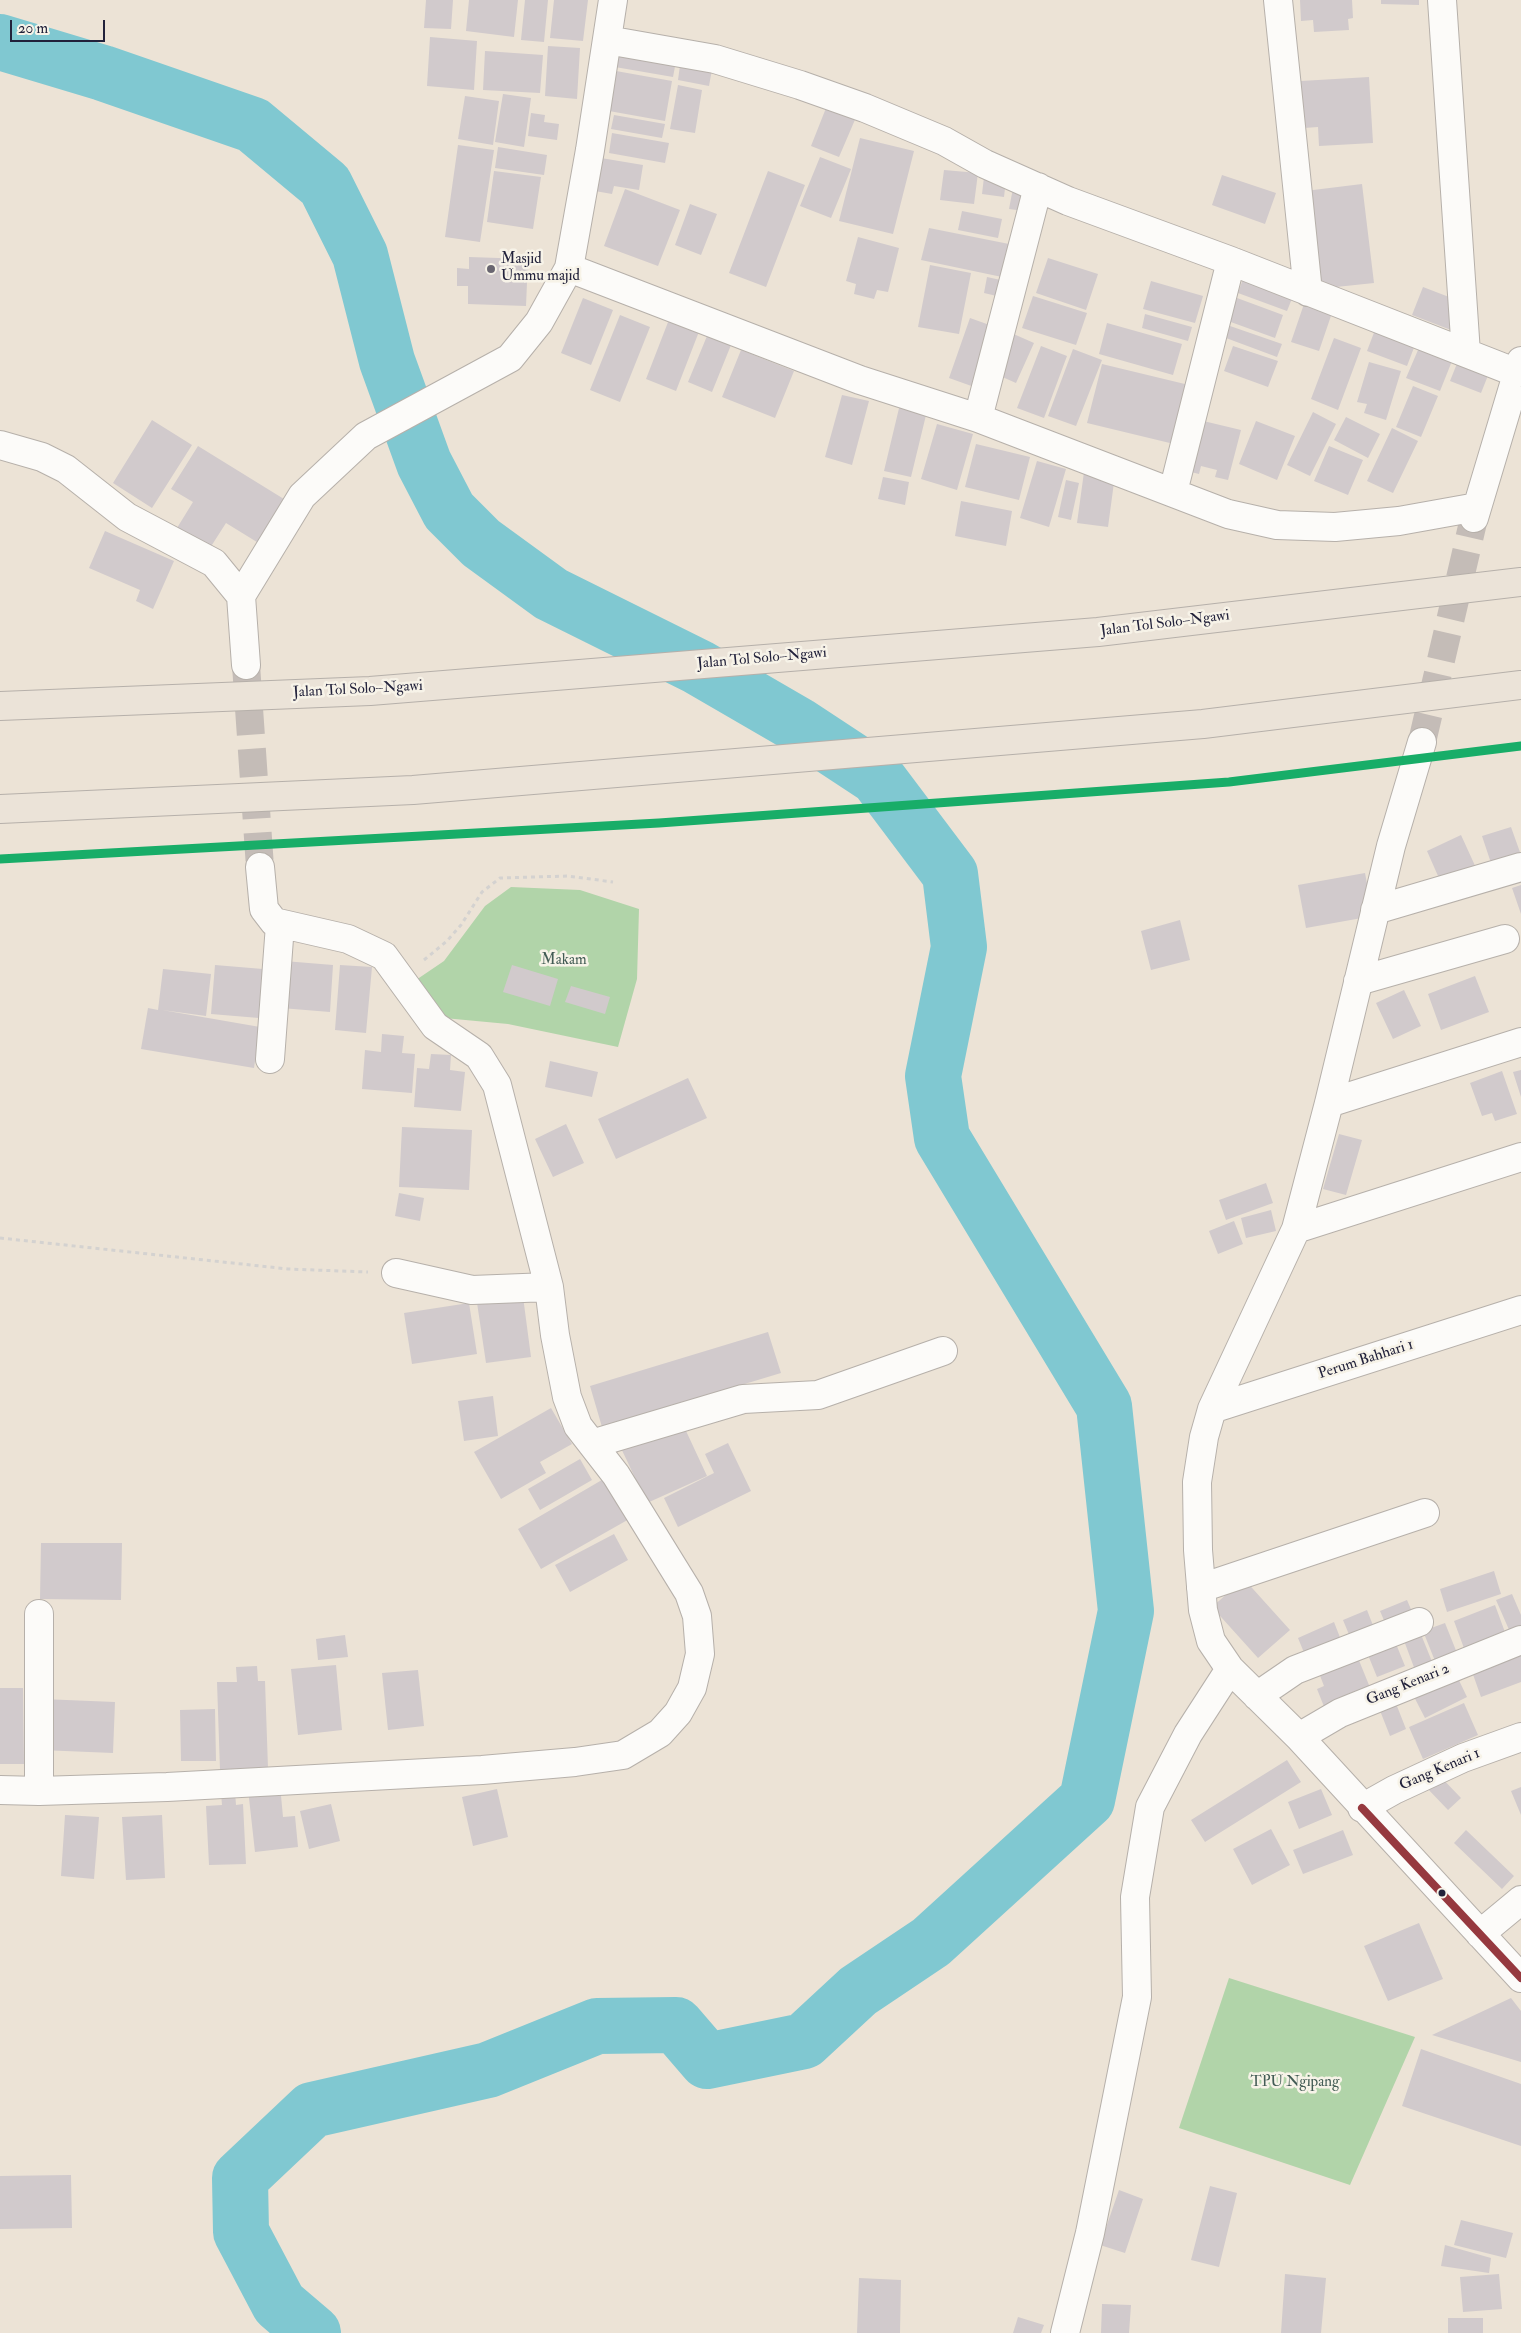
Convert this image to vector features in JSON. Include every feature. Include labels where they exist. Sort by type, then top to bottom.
[{"type":"highway","name":"Jalan Tol Solo–Ngawi","points":[[0,706],[370,691],[1098,632],[1521,582]]},
{"type":"highway","points":[[0,809],[414,790],[1203,724],[1521,685]]},
{"type":"street","points":[[241,596],[302,496],[366,436],[510,358],[539,322],[569,268],[613,0]]},
{"type":"street","points":[[1278,0],[1308,292]]},
{"type":"street","points":[[1442,0],[1466,353]]},
{"type":"street","points":[[569,268],[860,380],[978,418],[1228,514],[1277,525],[1335,528],[1475,513],[1519,367],[1466,353],[1231,261],[1068,201],[986,164],[944,141],[865,108],[800,85],[715,59],[607,40]]},
{"type":"street","points":[[978,418],[1038,187]]},
{"type":"street","points":[[1173,492],[1231,261]]},
{"type":"street","points":[[0,445],[42,457],[66,469],[127,517],[214,563],[241,596],[246,665]]},
{"type":"street","points":[[1422,742],[1403,799],[1329,1103],[1296,1229],[1212,1409],[1204,1437],[1197,1482],[1198,1550],[1201,1588],[1205,1623],[1212,1641],[1230,1669],[1299,1737],[1362,1808],[1521,1978]]},
{"type":"street","points":[[0,1790],[39,1791],[177,1786],[482,1770],[575,1762],[623,1755],[660,1733],[678,1714],[692,1688],[700,1654],[697,1616],[684,1585],[616,1475],[578,1426],[567,1397],[549,1287],[496,1085],[479,1056],[435,1026],[384,956],[348,939],[318,931],[280,925],[274,922],[264,909],[260,867]]},
{"type":"street","points":[[1376,910],[1521,867]]},
{"type":"street","points":[[270,1060],[280,925]]},
{"type":"street","points":[[1358,981],[1505,939]]},
{"type":"street","points":[[1329,1103],[1521,1042]]},
{"type":"street","points":[[1296,1229],[1521,1157]]},
{"type":"street","points":[[396,1273],[472,1290],[549,1287]]},
{"type":"street","name":"Perum Bahhari 1","points":[[1212,1409],[1521,1310]]},
{"type":"street","points":[[592,1444],[743,1399],[818,1395],[943,1350]]},
{"type":"street","points":[[1201,1588],[1425,1513]]},
{"type":"street","points":[[39,1614],[39,1791]]},
{"type":"street","points":[[1257,1696],[1295,1670],[1419,1622]]},
{"type":"street","name":"Gang Kenari 2","points":[[1299,1737],[1340,1714],[1521,1640]]},
{"type":"street","points":[[1065,2333],[1090,2233],[1137,1997],[1135,1897],[1150,1807],[1188,1734],[1230,1669]]},
{"type":"street","name":"Gang Kenari 1","points":[[1362,1808],[1394,1790],[1463,1758],[1521,1737]]},
{"type":"street","points":[[1480,1934],[1521,1900]]},
{"type":"path","points":[[400,976],[427,959],[447,941],[461,925],[482,892],[500,878],[568,876],[613,882]]},
{"type":"path","points":[[0,1238],[288,1269],[396,1273]]},
{"type":"green space","name":"Makam","points":[[511,887],[580,890],[639,909],[637,979],[618,1047],[508,1024],[444,1018],[416,980],[444,961],[485,906]]},
{"type":"green space","name":"TPU Ngipang","points":[[1229,1978],[1415,2037],[1350,2185],[1179,2128]]},
{"type":"building","points":[[426,0],[453,0],[451,29],[424,28]]},
{"type":"building","points":[[469,0],[518,0],[514,37],[466,31]]},
{"type":"building","points":[[525,0],[548,0],[544,42],[521,40]]},
{"type":"building","points":[[554,0],[588,0],[583,41],[550,38]]},
{"type":"building","points":[[1300,0],[1352,0],[1353,18],[1348,19],[1349,30],[1314,32],[1313,20],[1301,21]]},
{"type":"building","points":[[1381,0],[1419,0],[1419,5],[1381,4]]},
{"type":"building","points":[[430,37],[477,41],[474,90],[427,86]]},
{"type":"building","points":[[619,45],[677,56],[673,77],[615,67]]},
{"type":"building","points":[[548,46],[580,48],[577,99],[545,96]]},
{"type":"building","points":[[485,51],[543,55],[540,93],[483,90]]},
{"type":"building","points":[[681,58],[713,64],[709,86],[678,80]]},
{"type":"building","points":[[616,71],[672,81],[665,121],[609,111]]},
{"type":"building","points":[[1369,77],[1373,143],[1319,146],[1318,127],[1304,128],[1301,81]]},
{"type":"building","points":[[678,85],[702,90],[695,133],[670,129]]},
{"type":"building","points":[[503,94],[531,98],[524,147],[495,142]]},
{"type":"building","points":[[465,96],[499,101],[493,145],[458,139]]},
{"type":"building","points":[[828,103],[857,115],[839,157],[811,146]]},
{"type":"building","points":[[531,113],[545,115],[544,122],[559,124],[557,140],[528,136]]},
{"type":"building","points":[[614,115],[665,124],[662,138],[611,129]]},
{"type":"building","points":[[612,133],[669,143],[665,163],[609,153]]},
{"type":"building","points":[[860,138],[914,151],[893,234],[839,221]]},
{"type":"building","points":[[458,145],[494,150],[480,242],[445,237]]},
{"type":"building","points":[[498,147],[547,155],[544,175],[495,168]]},
{"type":"building","points":[[820,157],[851,169],[831,218],[800,206]]},
{"type":"building","points":[[601,158],[643,165],[639,190],[614,186],[612,194],[595,191]]},
{"type":"building","points":[[944,170],[978,173],[974,204],[940,200]]},
{"type":"building","points":[[494,171],[541,177],[533,229],[487,222]]},
{"type":"building","points":[[768,171],[805,185],[766,287],[729,273]]},
{"type":"building","points":[[1222,175],[1276,193],[1265,224],[1212,205]]},
{"type":"building","points":[[984,177],[1006,180],[1004,197],[982,194]]},
{"type":"building","points":[[1014,183],[1028,186],[1024,211],[1009,209]]},
{"type":"building","points":[[1362,184],[1374,283],[1317,289],[1305,191]]},
{"type":"building","points":[[625,189],[680,210],[658,266],[604,246]]},
{"type":"building","points":[[690,204],[717,214],[701,255],[675,245]]},
{"type":"building","points":[[962,211],[1002,219],[998,238],[958,230]]},
{"type":"building","points":[[929,228],[1009,244],[1002,277],[921,260]]},
{"type":"building","points":[[858,237],[899,248],[888,292],[877,290],[874,299],[854,294],[856,284],[846,281]]},
{"type":"building","points":[[469,257],[528,259],[526,306],[468,304],[468,286],[457,286],[457,268],[469,269]]},
{"type":"building","points":[[1048,258],[1098,274],[1086,310],[1036,293]]},
{"type":"building","points":[[930,265],[971,273],[959,334],[918,327]]},
{"type":"building","points":[[1245,273],[1295,291],[1287,311],[1238,293]]},
{"type":"building","points":[[987,277],[1005,281],[1001,297],[984,293]]},
{"type":"building","points":[[1151,281],[1203,296],[1195,323],[1143,309]]},
{"type":"building","points":[[1423,287],[1462,302],[1451,330],[1412,315]]},
{"type":"building","points":[[1033,296],[1087,313],[1076,345],[1022,328]]},
{"type":"building","points":[[583,298],[613,310],[591,365],[561,353]]},
{"type":"building","points":[[1237,298],[1283,315],[1275,338],[1228,321]]},
{"type":"building","points":[[1305,301],[1333,310],[1319,351],[1291,342]]},
{"type":"building","points":[[1145,314],[1192,327],[1188,341],[1142,328]]},
{"type":"building","points":[[620,315],[650,327],[620,402],[590,390]]},
{"type":"building","points":[[670,317],[700,329],[676,391],[646,379]]},
{"type":"building","points":[[970,318],[998,328],[977,388],[949,378]]},
{"type":"building","points":[[1107,323],[1182,344],[1173,375],[1099,354]]},
{"type":"building","points":[[1230,326],[1282,344],[1277,357],[1226,338]]},
{"type":"building","points":[[1375,330],[1415,345],[1407,366],[1367,351]]},
{"type":"building","points":[[1009,332],[1034,343],[1016,383],[991,372]]},
{"type":"building","points":[[707,336],[731,345],[712,392],[688,382]]},
{"type":"building","points":[[1334,338],[1361,348],[1338,410],[1311,399]]},
{"type":"building","points":[[1421,343],[1454,356],[1440,391],[1406,378]]},
{"type":"building","points":[[1041,346],[1067,356],[1044,418],[1017,408]]},
{"type":"building","points":[[1233,346],[1278,361],[1268,387],[1224,371]]},
{"type":"building","points":[[1073,349],[1102,360],[1076,426],[1048,416]]},
{"type":"building","points":[[741,350],[794,371],[775,418],[722,397]]},
{"type":"building","points":[[1458,361],[1489,373],[1481,393],[1450,381]]},
{"type":"building","points":[[1369,362],[1401,371],[1386,420],[1364,413],[1367,404],[1357,402]]},
{"type":"building","points":[[1102,364],[1189,385],[1174,444],[1087,423]]},
{"type":"building","points":[[1413,386],[1438,396],[1421,437],[1396,427]]},
{"type":"building","points":[[842,395],[869,401],[852,465],[825,457]]},
{"type":"building","points":[[900,404],[927,411],[911,477],[884,471]]},
{"type":"building","points":[[1313,412],[1336,424],[1310,476],[1287,465]]},
{"type":"building","points":[[1346,417],[1380,434],[1368,458],[1334,440]]},
{"type":"building","points":[[1195,419],[1241,430],[1228,480],[1215,477],[1217,470],[1201,466],[1199,474],[1183,470]]},
{"type":"building","points":[[152,420],[192,445],[152,508],[113,483]]},
{"type":"building","points":[[1256,421],[1295,436],[1277,480],[1239,464]]},
{"type":"building","points":[[937,424],[973,434],[957,490],[921,479]]},
{"type":"building","points":[[1392,428],[1418,441],[1393,493],[1367,481]]},
{"type":"building","points":[[976,444],[1030,457],[1019,500],[965,487]]},
{"type":"building","points":[[198,446],[292,504],[265,547],[226,523],[210,548],[177,528],[193,502],[171,489]]},
{"type":"building","points":[[1329,446],[1363,460],[1348,495],[1314,481]]},
{"type":"building","points":[[1037,461],[1066,469],[1049,527],[1020,518]]},
{"type":"building","points":[[1084,472],[1115,475],[1108,527],[1077,523]]},
{"type":"building","points":[[883,477],[909,482],[905,505],[878,499]]},
{"type":"building","points":[[1066,480],[1079,483],[1071,520],[1058,517]]},
{"type":"building","points":[[961,501],[1012,511],[1006,546],[955,536]]},
{"type":"building","points":[[105,531],[174,561],[153,609],[136,601],[140,590],[89,568]]},
{"type":"building","points":[[1511,827],[1521,855],[1492,866],[1482,836]]},
{"type":"building","points":[[1461,835],[1477,870],[1442,885],[1427,851]]},
{"type":"building","points":[[1365,873],[1373,916],[1306,928],[1298,885]]},
{"type":"building","points":[[1521,885],[1521,914],[1512,888]]},
{"type":"building","points":[[1180,920],[1190,960],[1151,970],[1141,931]]},
{"type":"building","points":[[284,961],[333,965],[330,1012],[281,1008]]},
{"type":"building","points":[[215,965],[275,970],[271,1019],[211,1014]]},
{"type":"building","points":[[340,965],[372,967],[366,1033],[335,1030]]},
{"type":"building","points":[[512,965],[558,979],[550,1006],[503,992]]},
{"type":"building","points":[[163,969],[211,974],[206,1016],[162,1010],[260,1027],[254,1068],[141,1049],[148,1008],[158,1010]]},
{"type":"building","points":[[1475,976],[1489,1012],[1441,1030],[1428,994]]},
{"type":"building","points":[[571,986],[610,997],[605,1014],[565,1002]]},
{"type":"building","points":[[1404,990],[1421,1026],[1393,1039],[1376,1003]]},
{"type":"building","points":[[382,1034],[404,1036],[402,1053],[415,1054],[412,1093],[362,1089],[365,1050],[381,1052]]},
{"type":"building","points":[[431,1054],[451,1055],[450,1070],[465,1072],[461,1111],[414,1107],[417,1068],[429,1069]]},
{"type":"building","points":[[550,1061],[598,1072],[592,1097],[545,1087]]},
{"type":"building","points":[[1521,1070],[1521,1097],[1513,1072]]},
{"type":"building","points":[[1502,1071],[1517,1114],[1495,1121],[1492,1113],[1482,1116],[1470,1083]]},
{"type":"building","points":[[688,1078],[707,1118],[616,1159],[598,1119]]},
{"type":"building","points":[[566,1124],[584,1163],[553,1177],[535,1139]]},
{"type":"building","points":[[402,1127],[472,1130],[469,1190],[399,1187]]},
{"type":"building","points":[[1339,1134],[1362,1140],[1346,1195],[1323,1189]]},
{"type":"building","points":[[1266,1183],[1273,1203],[1226,1220],[1219,1200]]},
{"type":"building","points":[[399,1193],[424,1198],[420,1221],[395,1216]]},
{"type":"building","points":[[1271,1210],[1276,1231],[1246,1238],[1241,1218]]},
{"type":"building","points":[[1234,1221],[1243,1244],[1218,1254],[1209,1231]]},
{"type":"building","points":[[522,1289],[531,1357],[486,1363],[476,1296]]},
{"type":"building","points":[[469,1303],[477,1354],[412,1364],[404,1313]]},
{"type":"building","points":[[768,1332],[781,1373],[602,1427],[590,1386]]},
{"type":"building","points":[[493,1396],[498,1436],[464,1441],[458,1401]]},
{"type":"building","points":[[551,1408],[572,1444],[540,1462],[546,1473],[501,1499],[474,1452]]},
{"type":"building","points":[[680,1418],[707,1476],[647,1503],[620,1446]]},
{"type":"building","points":[[728,1443],[751,1491],[678,1527],[664,1498],[714,1473],[705,1454]]},
{"type":"building","points":[[580,1459],[592,1480],[540,1510],[528,1489]]},
{"type":"building","points":[[607,1477],[631,1518],[541,1569],[518,1529]]},
{"type":"building","points":[[614,1534],[628,1560],[570,1592],[555,1565]]},
{"type":"building","points":[[41,1543],[122,1543],[121,1600],[40,1599]]},
{"type":"building","points":[[1494,1571],[1501,1594],[1447,1612],[1440,1589]]},
{"type":"building","points":[[1244,1579],[1290,1630],[1258,1658],[1212,1607]]},
{"type":"building","points":[[1512,1594],[1521,1615],[1521,1627],[1510,1632],[1496,1600]]},
{"type":"building","points":[[1407,1600],[1413,1614],[1386,1625],[1380,1611]]},
{"type":"building","points":[[1495,1605],[1506,1635],[1465,1651],[1454,1621]]},
{"type":"building","points":[[1367,1610],[1374,1628],[1350,1637],[1343,1620]]},
{"type":"building","points":[[1334,1622],[1341,1640],[1305,1655],[1298,1638]]},
{"type":"building","points":[[1445,1623],[1459,1658],[1437,1666],[1423,1631]]},
{"type":"building","points":[[1420,1632],[1433,1664],[1415,1670],[1403,1638]]},
{"type":"building","points":[[345,1635],[348,1657],[318,1660],[316,1639]]},
{"type":"building","points":[[1394,1639],[1405,1666],[1377,1677],[1366,1650]]},
{"type":"building","points":[[1521,1648],[1521,1682],[1481,1697],[1470,1666]]},
{"type":"building","points":[[1358,1658],[1371,1690],[1325,1709],[1317,1689],[1324,1686],[1319,1673]]},
{"type":"building","points":[[336,1665],[342,1730],[298,1735],[291,1669]]},
{"type":"building","points":[[257,1666],[258,1681],[265,1681],[268,1768],[220,1770],[217,1682],[237,1682],[236,1667]]},
{"type":"building","points":[[418,1670],[424,1726],[388,1730],[382,1673]]},
{"type":"building","points":[[1454,1670],[1467,1697],[1425,1718],[1411,1691]]},
{"type":"building","points":[[0,1688],[23,1688],[24,1764],[0,1764]]},
{"type":"building","points":[[1393,1696],[1406,1729],[1390,1736],[1377,1703]]},
{"type":"building","points":[[42,1699],[115,1702],[113,1753],[41,1750]]},
{"type":"building","points":[[1464,1703],[1478,1735],[1423,1759],[1409,1727]]},
{"type":"building","points":[[215,1709],[216,1761],[181,1761],[180,1710]]},
{"type":"building","points":[[1287,1760],[1301,1782],[1205,1842],[1191,1820]]},
{"type":"building","points":[[1438,1774],[1461,1798],[1448,1810],[1425,1786]]},
{"type":"building","points":[[280,1785],[283,1817],[295,1816],[298,1847],[255,1852],[248,1789]]},
{"type":"building","points":[[1521,1787],[1521,1815],[1511,1791]]},
{"type":"building","points":[[497,1789],[508,1837],[473,1846],[462,1797]]},
{"type":"building","points":[[1321,1789],[1332,1815],[1299,1829],[1288,1802]]},
{"type":"building","points":[[235,1792],[236,1805],[243,1804],[246,1864],[209,1865],[206,1806],[222,1805],[221,1793]]},
{"type":"building","points":[[331,1804],[340,1841],[309,1849],[300,1811]]},
{"type":"building","points":[[65,1815],[99,1817],[94,1879],[61,1876]]},
{"type":"building","points":[[162,1815],[165,1878],[126,1880],[122,1817]]},
{"type":"building","points":[[1271,1829],[1290,1865],[1252,1885],[1233,1849]]},
{"type":"building","points":[[1343,1830],[1353,1855],[1303,1874],[1293,1850]]},
{"type":"building","points":[[1466,1830],[1514,1876],[1502,1889],[1454,1843]]},
{"type":"building","points":[[1419,1923],[1443,1979],[1388,2001],[1364,1946]]},
{"type":"building","points":[[1511,1998],[1521,2011],[1521,2062],[1432,2035]]},
{"type":"building","points":[[1421,2049],[1521,2084],[1521,2146],[1402,2106]]},
{"type":"building","points":[[71,2175],[72,2228],[0,2229],[0,2176]]},
{"type":"building","points":[[1210,2186],[1237,2193],[1219,2267],[1191,2260]]},
{"type":"building","points":[[1119,2190],[1143,2199],[1125,2253],[1100,2245]]},
{"type":"building","points":[[1461,2220],[1513,2233],[1506,2258],[1454,2245]]},
{"type":"building","points":[[1445,2245],[1491,2258],[1489,2273],[1441,2266]]},
{"type":"building","points":[[1285,2274],[1326,2278],[1321,2333],[1281,2333]]},
{"type":"building","points":[[1499,2274],[1502,2309],[1463,2312],[1460,2277]]},
{"type":"building","points":[[859,2278],[901,2280],[900,2333],[857,2333]]},
{"type":"building","points":[[1102,2304],[1131,2305],[1129,2333],[1101,2333]]},
{"type":"building","points":[[1018,2317],[1044,2325],[1041,2333],[1013,2333]]},
{"type":"building","points":[[1448,2318],[1483,2318],[1483,2333],[1448,2333]]},
{"type":"waterway","points":[[0,42],[103,73],[253,125],[325,185],[360,255],[387,361],[424,463],[449,511],[481,543],[551,594],[698,667],[798,725],[877,777],[950,874],[959,947],[933,1076],[942,1138],[1104,1406],[1126,1611],[1087,1800],[931,1942],[858,1991],[804,2041],[707,2061],[676,2025],[597,2026],[488,2070],[312,2110],[240,2178],[241,2232],[279,2304],[313,2333]]},
{"type":"tunnel","points":[[1422,742],[1474,518]]},
{"type":"tunnel","points":[[246,665],[260,867]]},
{"type":"transit line","points":[[0,859],[659,823],[1229,782],[1521,746]]},
{"type":"transit line","points":[[1362,1808],[1521,1978]]},
{"type":"place","name":"Masjid Ummu majid","points":[[491,269]]}]
